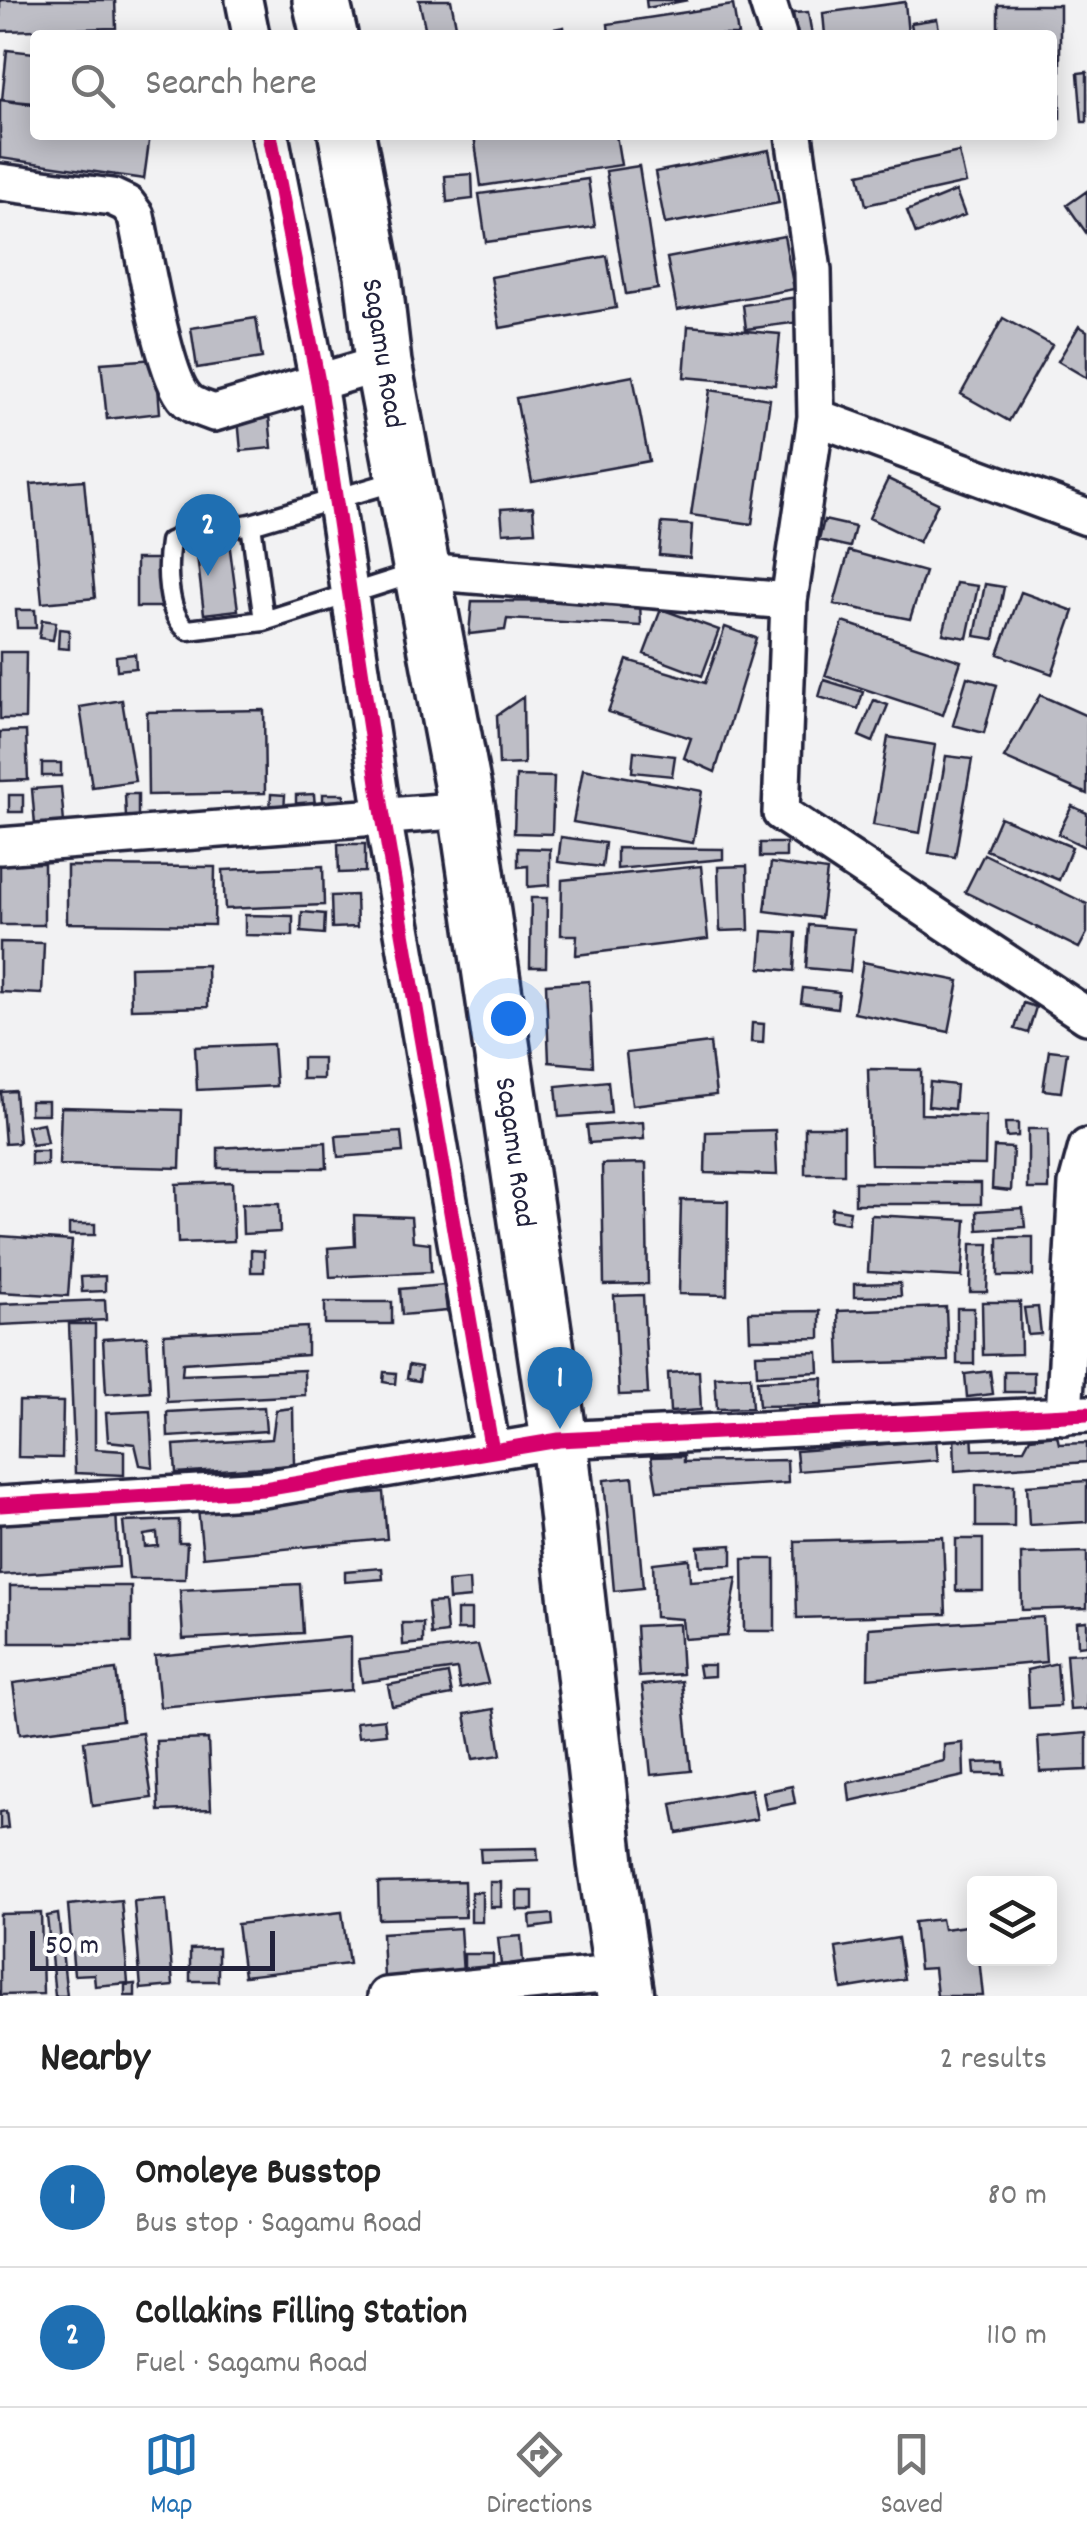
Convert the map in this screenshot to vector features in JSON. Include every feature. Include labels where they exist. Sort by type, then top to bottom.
[{"type":"highway","points":[[321,0],[328,30]]},
{"type":"highway","name":"Sagamu Road","points":[[348,140],[373,274],[384,363],[467,810],[558,1440],[606,1863],[624,1984]]},
{"type":"street","points":[[244,0],[250,30]]},
{"type":"street","points":[[768,0],[777,30]]},
{"type":"street","points":[[271,140],[318,382],[384,816],[492,1451]]},
{"type":"street","points":[[795,140],[813,271],[816,417],[789,600],[781,813],[1087,1016]]},
{"type":"street","points":[[0,182],[112,197],[127,204],[136,216],[165,350],[183,398],[196,406],[214,413],[384,363]]},
{"type":"street","points":[[816,417],[1087,516]]},
{"type":"street","points":[[422,570],[789,600]]},
{"type":"street","points":[[0,846],[467,810]]},
{"type":"street","points":[[0,1505],[264,1490],[558,1440],[1075,1415],[1077,1184],[1087,1147]]},
{"type":"street","points":[[386,1996],[624,1984]]},
{"type":"lane","points":[[405,478],[251,524],[188,534],[170,542],[167,560],[174,610],[179,624],[188,630],[264,621],[422,570]]},
{"type":"lane","points":[[251,524],[264,621]]},
{"type":"building","points":[[0,0],[115,0],[116,28],[0,31]]},
{"type":"building","points":[[419,0],[451,0],[456,26],[426,30]]},
{"type":"building","points":[[646,0],[688,0],[647,8]]},
{"type":"building","points":[[905,2],[908,30],[825,30],[823,13]]},
{"type":"building","points":[[733,5],[737,30],[609,30],[608,24]]},
{"type":"building","points":[[998,5],[1060,5],[1060,118],[1057,30],[998,30]]},
{"type":"building","points":[[808,12],[811,30],[796,30],[793,13]]},
{"type":"building","points":[[937,19],[939,30],[912,30],[911,23]]},
{"type":"building","points":[[7,50],[30,52],[30,103],[2,100]]},
{"type":"building","points":[[1087,72],[1087,122],[1082,122],[1078,73]]},
{"type":"building","points":[[0,100],[30,104],[30,140],[149,140],[144,179],[0,158]]},
{"type":"building","points":[[475,140],[617,140],[621,165],[481,186]]},
{"type":"building","points":[[769,150],[779,203],[665,224],[655,172]]},
{"type":"building","points":[[959,152],[966,183],[866,205],[859,174]]},
{"type":"building","points":[[639,166],[658,289],[626,294],[606,171]]},
{"type":"building","points":[[472,174],[473,199],[447,202],[445,176]]},
{"type":"building","points":[[588,179],[595,227],[486,242],[479,194]]},
{"type":"building","points":[[956,191],[965,215],[916,234],[907,211]]},
{"type":"building","points":[[1087,191],[1087,234],[1067,205]]},
{"type":"building","points":[[784,236],[794,289],[677,310],[667,258]]},
{"type":"building","points":[[607,256],[616,308],[500,328],[491,277]]},
{"type":"building","points":[[805,296],[808,321],[746,329],[743,305]]},
{"type":"building","points":[[256,318],[262,358],[197,368],[191,328]]},
{"type":"building","points":[[1003,318],[1052,345],[1009,421],[961,394]]},
{"type":"building","points":[[688,326],[780,334],[775,385],[684,377]]},
{"type":"building","points":[[1079,326],[1087,331],[1087,378],[1058,361]]},
{"type":"building","points":[[156,359],[160,413],[107,419],[101,363]]},
{"type":"building","points":[[633,376],[649,461],[532,482],[516,398]]},
{"type":"building","points":[[710,390],[770,399],[752,524],[691,515]]},
{"type":"building","points":[[269,415],[272,448],[241,451],[238,418]]},
{"type":"building","points":[[888,479],[938,503],[919,542],[869,518]]},
{"type":"building","points":[[84,480],[95,598],[42,603],[31,484]]},
{"type":"building","points":[[533,507],[535,531],[503,533],[501,509]]},
{"type":"building","points":[[824,520],[855,527],[850,547],[819,540]]},
{"type":"building","points":[[662,523],[692,525],[690,558],[659,555]]},
{"type":"building","points":[[228,534],[238,610],[204,614],[195,538]]},
{"type":"building","points":[[849,551],[925,572],[910,619],[834,604]]},
{"type":"building","points":[[136,559],[164,559],[164,607],[136,607]]},
{"type":"building","points":[[956,583],[978,586],[967,638],[943,634]]},
{"type":"building","points":[[985,584],[1004,587],[994,639],[975,636]]},
{"type":"building","points":[[1021,592],[1074,611],[1052,674],[998,654]]},
{"type":"building","points":[[472,601],[640,602],[641,626],[507,619],[505,630],[469,634]]},
{"type":"building","points":[[661,609],[719,630],[702,676],[644,654]]},
{"type":"building","points":[[16,610],[35,610],[36,628],[17,628]]},
{"type":"building","points":[[42,620],[56,622],[53,640],[39,638]]},
{"type":"building","points":[[843,622],[961,661],[943,715],[825,676]]},
{"type":"building","points":[[725,627],[756,638],[715,772],[684,758],[691,738],[608,712],[627,660],[705,683]]},
{"type":"building","points":[[59,629],[69,630],[69,649],[58,648]]},
{"type":"building","points":[[0,652],[26,652],[25,719],[0,719]]},
{"type":"building","points":[[135,654],[136,668],[117,670],[116,656]]},
{"type":"building","points":[[967,677],[997,685],[984,733],[953,725]]},
{"type":"building","points":[[824,680],[863,692],[858,709],[819,697]]},
{"type":"building","points":[[1040,695],[1087,716],[1087,794],[1004,758]]},
{"type":"building","points":[[523,697],[524,764],[499,765],[497,715]]},
{"type":"building","points":[[122,700],[135,781],[92,787],[80,707]]},
{"type":"building","points":[[874,700],[888,705],[873,742],[859,736]]},
{"type":"building","points":[[264,710],[265,793],[148,795],[147,712]]},
{"type":"building","points":[[26,731],[28,780],[0,781],[0,732]]},
{"type":"building","points":[[888,737],[935,745],[920,833],[873,825]]},
{"type":"building","points":[[634,751],[675,756],[672,776],[632,772]]},
{"type":"building","points":[[946,756],[972,759],[955,857],[929,853]]},
{"type":"building","points":[[42,763],[61,763],[61,776],[42,776]]},
{"type":"building","points":[[583,769],[702,791],[693,843],[573,822]]},
{"type":"building","points":[[516,776],[554,777],[552,834],[514,833]]},
{"type":"building","points":[[61,787],[64,823],[35,825],[32,789]]},
{"type":"building","points":[[125,794],[138,794],[138,817],[126,818]]},
{"type":"building","points":[[271,794],[285,795],[284,811],[270,810]]},
{"type":"building","points":[[314,794],[315,809],[296,810],[296,795]]},
{"type":"building","points":[[323,794],[344,794],[344,808],[323,808]]},
{"type":"building","points":[[9,795],[23,795],[23,812],[9,812]]},
{"type":"building","points":[[1072,806],[1087,813],[1085,847],[1058,834]]},
{"type":"building","points":[[1000,817],[1072,847],[1059,880],[986,850]]},
{"type":"building","points":[[561,837],[605,843],[602,867],[558,862]]},
{"type":"building","points":[[760,843],[786,843],[786,857],[760,857]]},
{"type":"building","points":[[338,844],[365,844],[365,872],[339,873]]},
{"type":"building","points":[[518,848],[550,849],[550,885],[528,887],[528,866],[518,867]]},
{"type":"building","points":[[617,848],[723,849],[723,859],[617,869]]},
{"type":"building","points":[[984,854],[1087,904],[1087,933],[1079,948],[965,892]]},
{"type":"building","points":[[0,863],[44,863],[44,925],[0,925]]},
{"type":"building","points":[[771,863],[827,871],[821,918],[765,911]]},
{"type":"building","points":[[67,866],[215,867],[214,925],[67,923]]},
{"type":"building","points":[[323,866],[324,905],[225,909],[223,870]]},
{"type":"building","points":[[701,866],[708,939],[576,955],[577,935],[561,935],[562,880]]},
{"type":"building","points":[[747,866],[749,930],[720,931],[718,867]]},
{"type":"building","points":[[356,895],[357,927],[332,928],[331,896]]},
{"type":"building","points":[[531,898],[547,898],[546,967],[530,967]]},
{"type":"building","points":[[302,912],[325,914],[324,934],[301,932]]},
{"type":"building","points":[[245,915],[293,916],[293,936],[245,935]]},
{"type":"building","points":[[809,925],[854,929],[850,972],[806,968]]},
{"type":"building","points":[[763,931],[796,933],[794,971],[760,968]]},
{"type":"building","points":[[0,942],[44,943],[42,994],[0,992]]},
{"type":"building","points":[[863,962],[959,981],[949,1032],[854,1013]]},
{"type":"building","points":[[207,965],[208,1007],[131,1009],[130,967]]},
{"type":"building","points":[[589,981],[593,1066],[549,1062],[546,984]]},
{"type":"building","points":[[803,988],[839,992],[837,1008],[801,1003]]},
{"type":"building","points":[[1023,1003],[1036,1007],[1028,1033],[1015,1029]]},
{"type":"building","points":[[752,1023],[764,1024],[763,1043],[751,1042]]},
{"type":"building","points":[[710,1043],[716,1095],[632,1105],[626,1053]]},
{"type":"building","points":[[273,1044],[276,1086],[197,1090],[195,1047]]},
{"type":"building","points":[[1049,1050],[1067,1052],[1061,1092],[1043,1090]]},
{"type":"building","points":[[302,1058],[323,1058],[323,1079],[302,1079]]},
{"type":"building","points":[[868,1069],[921,1070],[921,1114],[986,1116],[985,1165],[871,1164]]},
{"type":"building","points":[[608,1081],[611,1113],[559,1117],[556,1086]]},
{"type":"building","points":[[930,1082],[956,1085],[954,1109],[928,1106]]},
{"type":"building","points":[[15,1091],[19,1143],[5,1144],[1,1092]]},
{"type":"building","points":[[30,1101],[48,1101],[48,1114],[30,1114]]},
{"type":"building","points":[[61,1107],[182,1110],[180,1168],[59,1165]]},
{"type":"building","points":[[643,1122],[644,1139],[589,1143],[587,1126]]},
{"type":"building","points":[[43,1123],[47,1143],[31,1145],[27,1126]]},
{"type":"building","points":[[1005,1123],[1018,1123],[1018,1136],[1006,1137]]},
{"type":"building","points":[[805,1127],[844,1127],[844,1174],[805,1174]]},
{"type":"building","points":[[1028,1129],[1048,1129],[1049,1189],[1028,1189]]},
{"type":"building","points":[[775,1130],[777,1175],[705,1173],[706,1132]]},
{"type":"building","points":[[401,1132],[403,1152],[338,1157],[336,1136]]},
{"type":"building","points":[[326,1142],[327,1168],[218,1168],[218,1148]]},
{"type":"building","points":[[994,1147],[1013,1148],[1011,1191],[992,1189]]},
{"type":"building","points":[[31,1151],[47,1151],[47,1165],[31,1165]]},
{"type":"building","points":[[646,1163],[648,1284],[604,1285],[602,1164]]},
{"type":"building","points":[[232,1182],[234,1241],[178,1243],[176,1184]]},
{"type":"building","points":[[855,1182],[981,1183],[981,1204],[855,1204]]},
{"type":"building","points":[[681,1200],[728,1201],[727,1295],[679,1294]]},
{"type":"building","points":[[242,1204],[279,1204],[280,1232],[243,1234]]},
{"type":"building","points":[[832,1208],[850,1211],[848,1223],[830,1220]]},
{"type":"building","points":[[1023,1208],[1025,1227],[978,1230],[977,1211]]},
{"type":"building","points":[[354,1215],[411,1217],[413,1241],[430,1243],[431,1272],[330,1277],[328,1248],[355,1246]]},
{"type":"building","points":[[871,1215],[966,1220],[962,1277],[868,1272]]},
{"type":"building","points":[[69,1224],[95,1224],[95,1235],[69,1235]]},
{"type":"building","points":[[0,1236],[72,1241],[68,1296],[0,1292]]},
{"type":"building","points":[[998,1237],[1033,1237],[1033,1276],[998,1276]]},
{"type":"building","points":[[971,1244],[989,1244],[987,1292],[970,1292]]},
{"type":"building","points":[[251,1250],[264,1251],[264,1272],[251,1272]]},
{"type":"building","points":[[105,1276],[105,1291],[82,1292],[81,1277]]},
{"type":"building","points":[[900,1283],[901,1296],[854,1297],[854,1284]]},
{"type":"building","points":[[444,1285],[447,1311],[402,1315],[400,1289]]},
{"type":"building","points":[[643,1295],[648,1394],[619,1395],[614,1296]]},
{"type":"building","points":[[105,1300],[106,1320],[0,1325],[0,1304]]},
{"type":"building","points":[[325,1302],[392,1302],[392,1324],[325,1324]]},
{"type":"building","points":[[982,1302],[1020,1302],[1021,1354],[983,1355]]},
{"type":"building","points":[[946,1307],[948,1361],[840,1364],[838,1311]]},
{"type":"building","points":[[1038,1307],[1041,1334],[1028,1335],[1024,1308]]},
{"type":"building","points":[[957,1308],[974,1308],[974,1364],[957,1364]]},
{"type":"building","points":[[820,1311],[820,1338],[750,1339],[749,1312]]},
{"type":"building","points":[[69,1324],[95,1324],[95,1449],[124,1451],[124,1475],[75,1473]]},
{"type":"building","points":[[307,1327],[307,1355],[183,1363],[182,1375],[304,1370],[305,1395],[167,1402],[164,1334]]},
{"type":"building","points":[[147,1336],[150,1391],[106,1394],[103,1339]]},
{"type":"building","points":[[818,1352],[819,1372],[757,1375],[756,1354]]},
{"type":"building","points":[[409,1365],[421,1367],[419,1381],[407,1379]]},
{"type":"building","points":[[699,1371],[701,1410],[670,1412],[668,1373]]},
{"type":"building","points":[[990,1371],[993,1394],[967,1397],[965,1374]]},
{"type":"building","points":[[384,1372],[396,1373],[395,1384],[383,1382]]},
{"type":"building","points":[[1004,1372],[1034,1372],[1034,1392],[1004,1392]]},
{"type":"building","points":[[750,1376],[752,1408],[717,1409],[715,1377]]},
{"type":"building","points":[[823,1378],[822,1405],[759,1406],[757,1381]]},
{"type":"building","points":[[19,1401],[63,1402],[62,1458],[18,1457]]},
{"type":"building","points":[[264,1407],[266,1431],[168,1437],[167,1412]]},
{"type":"building","points":[[293,1408],[294,1465],[176,1473],[174,1445],[272,1439],[276,1410]]},
{"type":"building","points":[[150,1411],[153,1467],[140,1465],[135,1444],[108,1441],[106,1413]]},
{"type":"building","points":[[972,1432],[973,1450],[1024,1449],[1030,1438],[1057,1435],[1059,1444],[1087,1443],[1087,1462],[955,1471],[954,1433]]},
{"type":"building","points":[[936,1440],[938,1460],[798,1471],[796,1451]]},
{"type":"building","points":[[684,1456],[684,1462],[787,1460],[788,1483],[657,1491],[651,1457]]},
{"type":"building","points":[[633,1477],[643,1588],[614,1591],[604,1480]]},
{"type":"building","points":[[1087,1481],[1087,1522],[1029,1525],[1027,1485]]},
{"type":"building","points":[[976,1485],[1014,1485],[1014,1527],[976,1527]]},
{"type":"building","points":[[383,1492],[387,1539],[203,1557],[198,1509]]},
{"type":"building","points":[[116,1510],[119,1567],[0,1575],[0,1517]]},
{"type":"building","points":[[179,1520],[179,1543],[187,1543],[185,1579],[129,1579],[123,1522]],"holes":[[[157,1533],[158,1546],[145,1547],[144,1535]]]},
{"type":"building","points":[[943,1537],[946,1614],[797,1618],[795,1541]]},
{"type":"building","points":[[956,1539],[983,1539],[983,1591],[956,1591]]},
{"type":"building","points":[[732,1545],[732,1565],[700,1566],[698,1547]]},
{"type":"building","points":[[1087,1552],[1087,1608],[1022,1610],[1021,1554]]},
{"type":"building","points":[[689,1559],[690,1581],[737,1578],[727,1636],[684,1639],[682,1619],[655,1617],[653,1563]]},
{"type":"building","points":[[743,1559],[775,1559],[775,1631],[744,1631]]},
{"type":"building","points":[[382,1568],[383,1579],[345,1582],[345,1571]]},
{"type":"building","points":[[469,1580],[470,1598],[449,1600],[448,1582]]},
{"type":"building","points":[[300,1584],[303,1633],[183,1639],[180,1590]]},
{"type":"building","points":[[10,1586],[131,1586],[131,1643],[10,1643]]},
{"type":"building","points":[[444,1602],[447,1633],[431,1635],[428,1603]]},
{"type":"building","points":[[457,1610],[471,1610],[471,1630],[457,1630]]},
{"type":"building","points":[[1043,1617],[1046,1662],[868,1678],[869,1628]]},
{"type":"building","points":[[1087,1621],[1087,1645],[1078,1646],[1077,1622]]},
{"type":"building","points":[[402,1623],[423,1623],[423,1643],[403,1645]]},
{"type":"building","points":[[679,1624],[682,1674],[639,1677],[636,1626]]},
{"type":"building","points":[[351,1637],[351,1690],[160,1707],[155,1656]]},
{"type":"building","points":[[478,1645],[488,1683],[460,1689],[457,1669],[362,1682],[359,1659]]},
{"type":"building","points":[[1087,1653],[1087,1709],[1070,1710],[1066,1654]]},
{"type":"building","points":[[1057,1663],[1060,1706],[1029,1708],[1027,1670]]},
{"type":"building","points":[[698,1665],[714,1665],[714,1676],[700,1677]]},
{"type":"building","points":[[116,1670],[122,1721],[20,1734],[13,1683]]},
{"type":"building","points":[[448,1674],[452,1695],[392,1706],[388,1685]]},
{"type":"building","points":[[682,1681],[691,1771],[651,1775],[642,1685]]},
{"type":"building","points":[[494,1709],[501,1755],[473,1759],[465,1714]]},
{"type":"building","points":[[384,1719],[386,1734],[358,1737],[356,1722]]},
{"type":"building","points":[[142,1733],[152,1798],[92,1806],[84,1741]]},
{"type":"building","points":[[1087,1733],[1087,1770],[1040,1772],[1038,1737]]},
{"type":"building","points":[[208,1739],[211,1809],[159,1811],[156,1741]]},
{"type":"building","points":[[963,1743],[964,1776],[850,1801],[848,1783],[944,1761],[944,1745]]},
{"type":"building","points":[[1004,1762],[1005,1774],[975,1774],[974,1763]]},
{"type":"building","points":[[792,1786],[795,1803],[766,1809],[763,1792]]},
{"type":"building","points":[[751,1789],[757,1819],[677,1833],[672,1804]]},
{"type":"building","points":[[6,1811],[8,1828],[0,1829],[0,1812]]},
{"type":"building","points":[[537,1848],[538,1860],[481,1862],[480,1849]]},
{"type":"building","points":[[464,1881],[465,1917],[379,1919],[378,1883]]},
{"type":"building","points":[[490,1882],[501,1882],[501,1907],[490,1907]]},
{"type":"building","points":[[517,1891],[533,1891],[533,1910],[517,1910]]},
{"type":"building","points":[[471,1892],[482,1892],[482,1922],[471,1922]]},
{"type":"building","points":[[166,1899],[173,1986],[141,1989],[134,1901]]},
{"type":"building","points":[[121,1900],[128,1983],[95,1986],[94,1974],[74,1975],[68,1905]]},
{"type":"building","points":[[342,1912],[349,1964],[244,1976],[237,1924]]},
{"type":"building","points":[[41,1913],[43,1994],[0,1995],[0,1914]]},
{"type":"building","points":[[58,1914],[67,1996],[55,1996],[47,1916]]},
{"type":"building","points":[[552,1914],[553,1925],[531,1928],[530,1916]]},
{"type":"building","points":[[941,1919],[943,1929],[967,1926],[967,1966],[980,1966],[983,1996],[937,1996],[934,1968],[919,1969],[914,1922]]},
{"type":"building","points":[[460,1928],[463,1974],[384,1979],[382,1933]]},
{"type":"building","points":[[521,1936],[523,1962],[501,1965],[498,1938]]},
{"type":"building","points":[[898,1938],[904,1979],[842,1989],[836,1948]]},
{"type":"building","points":[[218,1948],[218,1981],[190,1981],[190,1949]]},
{"type":"building","points":[[464,1954],[493,1954],[493,1974],[464,1974]]},
{"type":"building","points":[[135,1984],[135,1996],[125,1996],[125,1985]]},
{"type":"cycle path","points":[[271,140],[318,382],[383,816],[492,1451]]},
{"type":"cycle path","points":[[0,1505],[264,1489],[559,1440],[1087,1414]]},
{"type":"place","name":"Collakins Filling Station","points":[[208,576]]},
{"type":"place","name":"Omoleye Busstop","points":[[560,1429]]}]
